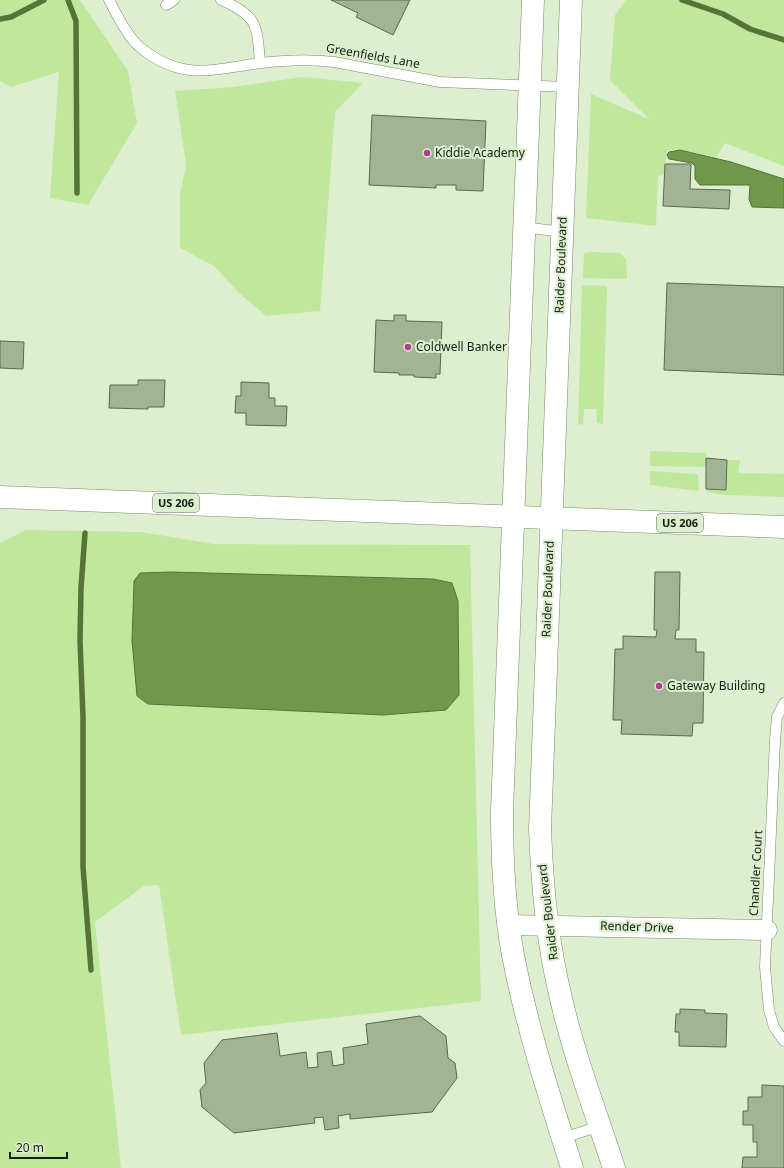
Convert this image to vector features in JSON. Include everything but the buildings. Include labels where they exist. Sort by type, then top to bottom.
[{"type":"street","points":[[533,0],[502,811],[504,881],[508,925],[528,1025],[572,1168]]},
{"type":"street","name":"Raider Boulevard","points":[[571,0],[540,829],[547,925],[560,994],[572,1040],[614,1168]]},
{"type":"street","name":"US 206","points":[[0,497],[784,527]]},
{"type":"street","name":"Render Drive","points":[[508,925],[767,930]]},
{"type":"lane","name":"Greenfields Lane","points":[[109,0],[121,21],[140,48],[166,64],[188,71],[209,71],[286,60],[317,60],[440,82],[530,84],[568,87]]},
{"type":"lane","points":[[221,0],[238,7],[250,16],[256,28],[260,63]]},
{"type":"lane","points":[[524,227],[563,232]]},
{"type":"lane","name":"Chandler Court","points":[[784,703],[778,717],[775,740],[766,967],[769,1010],[774,1026],[784,1042]]},
{"type":"lane","points":[[563,1138],[600,1126]]},
{"type":"shaded area","points":[[0,0],[80,0],[128,71],[137,123],[88,205],[50,198],[59,72],[11,87],[0,81]]},
{"type":"shaded area","points":[[626,0],[784,0],[784,166],[725,143],[716,157],[678,149],[667,151],[664,175],[658,176],[656,226],[586,218],[591,94],[649,119],[610,80],[615,15]]},
{"type":"shaded area","points":[[302,77],[363,83],[335,112],[320,311],[266,316],[239,293],[214,266],[180,248],[180,195],[186,165],[175,91],[233,87]]},
{"type":"shaded area","points":[[680,150],[731,162],[784,179],[784,208],[752,207],[749,199],[750,185],[700,185],[695,179],[695,166],[692,163],[669,159],[667,155],[669,152]]},
{"type":"shaded area","points":[[584,253],[620,253],[626,259],[627,279],[583,278]]},
{"type":"shaded area","points":[[582,285],[607,286],[603,424],[597,423],[596,409],[584,409],[583,425],[578,424]]},
{"type":"shaded area","points":[[650,451],[706,453],[706,467],[650,466]]},
{"type":"shaded area","points":[[727,460],[740,460],[738,473],[784,474],[784,497],[724,495],[707,492],[706,489],[726,489]]},
{"type":"shaded area","points":[[650,471],[698,474],[699,491],[650,485]]},
{"type":"shaded area","points":[[26,530],[141,532],[214,544],[470,545],[481,1001],[181,1035],[159,885],[144,886],[95,922],[121,1168],[0,1168],[0,543]]},
{"type":"shaded area","points":[[171,572],[433,579],[452,583],[458,601],[459,695],[446,710],[383,715],[148,704],[137,696],[132,641],[134,581],[140,573]]},
{"type":"waterway","points":[[0,19],[11,17],[44,0]]},
{"type":"waterway","points":[[68,0],[76,21],[77,193]]},
{"type":"waterway","points":[[682,0],[723,14],[750,29],[784,40]]},
{"type":"waterway","points":[[85,533],[81,588],[80,640],[83,717],[83,867],[91,970]]},
{"type":"place","name":"Kiddie Academy","points":[[427,153]]},
{"type":"place","name":"Coldwell Banker","points":[[408,347]]},
{"type":"place","name":"Gateway Building","points":[[659,686]]}]
